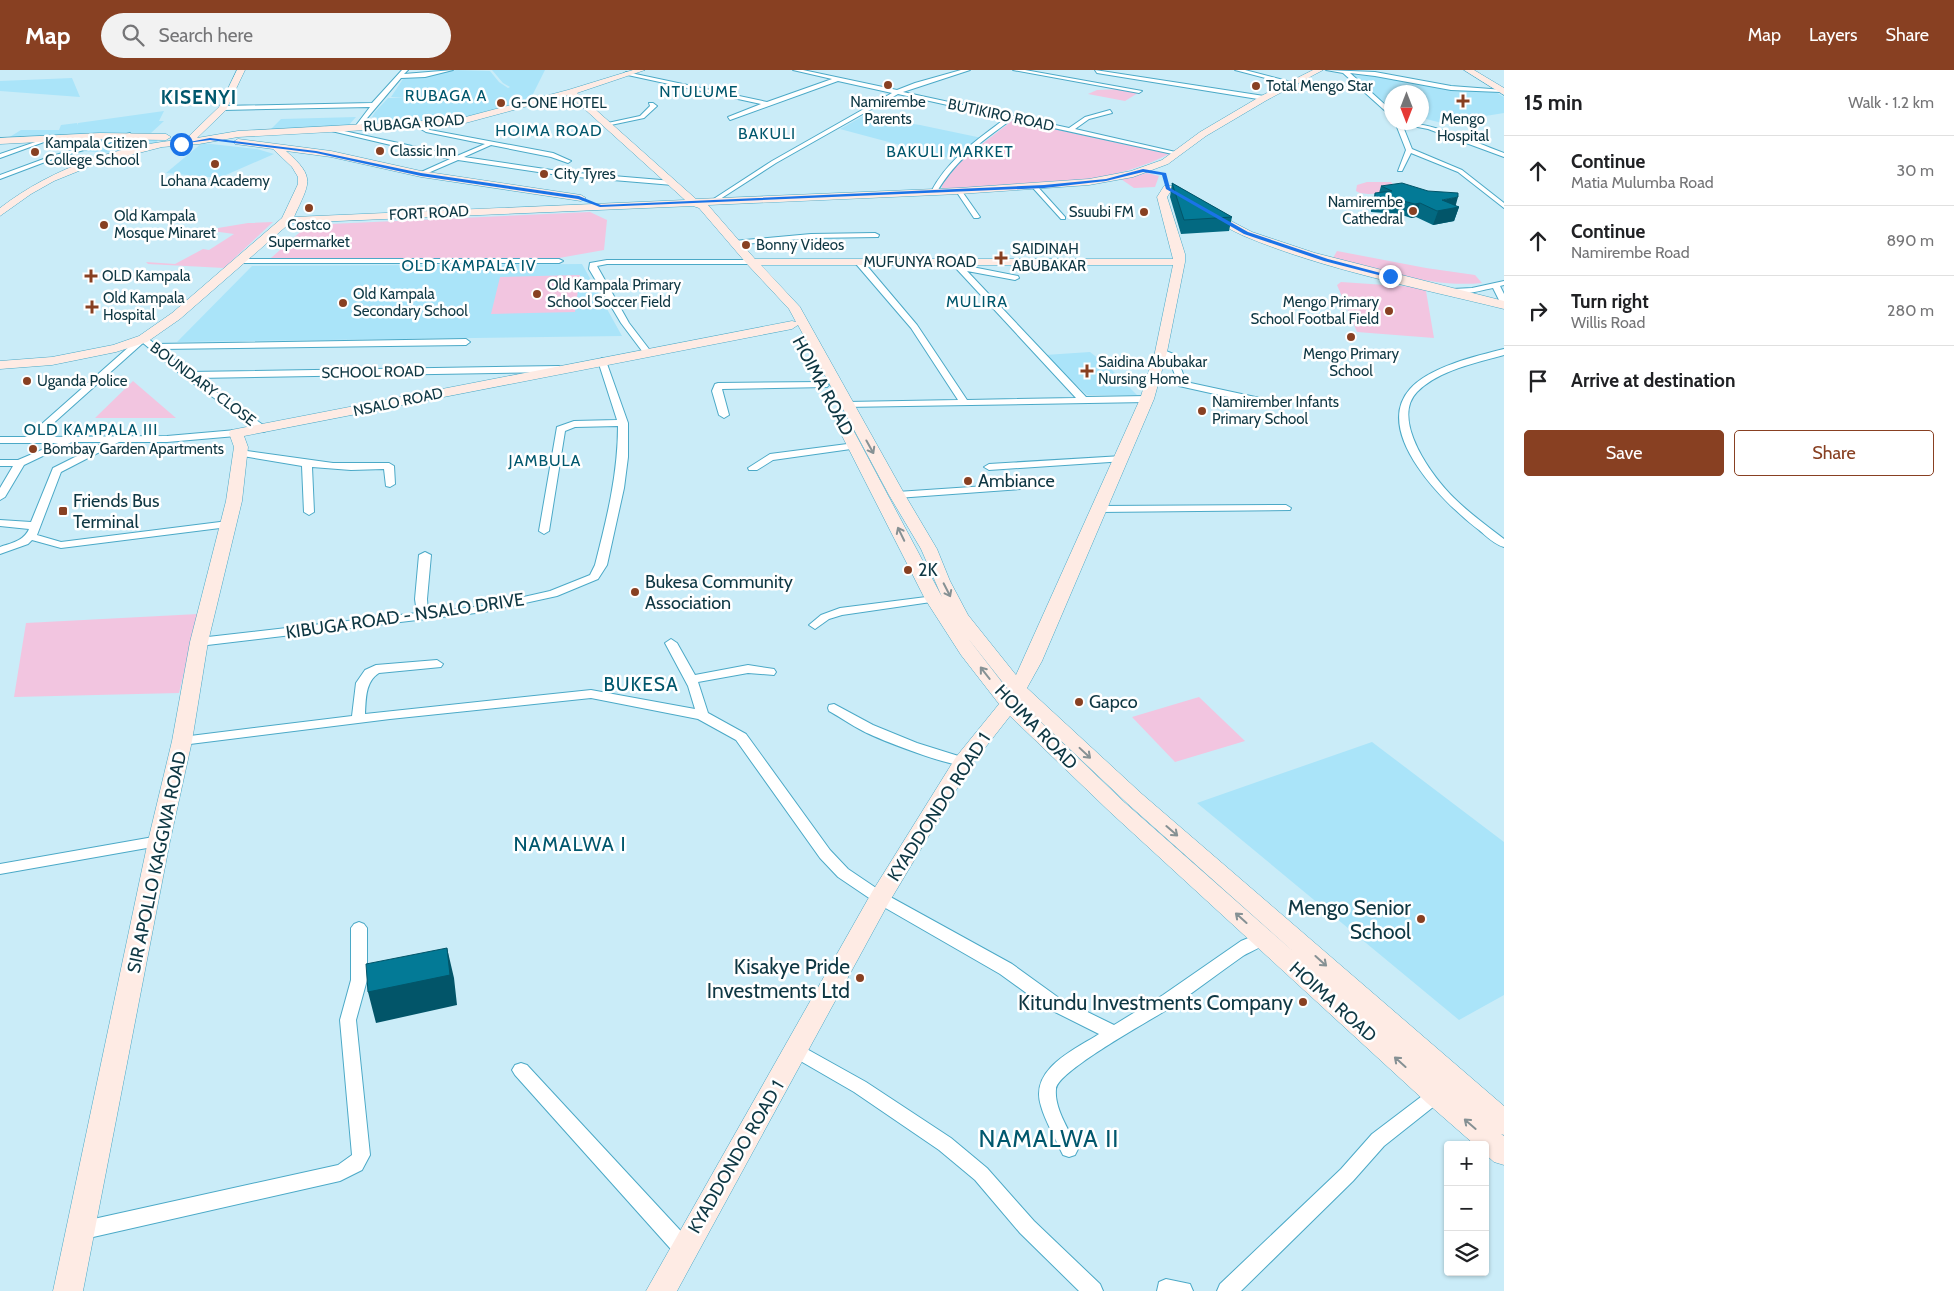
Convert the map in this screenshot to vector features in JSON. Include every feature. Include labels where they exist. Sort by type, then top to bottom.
[{"type":"main road","points":[[192,138],[223,108],[241,70]]},
{"type":"main road","name":"RUBAGA ROAD","points":[[210,139],[238,134],[462,121],[571,92],[641,70]]},
{"type":"main road","points":[[693,202],[1035,187],[1121,177],[1165,162],[1203,134],[1264,98],[1318,70]]},
{"type":"main road","points":[[1468,70],[1503,91]]},
{"type":"main road","name":"HOIMA ROAD","points":[[571,92],[693,202],[703,206],[734,243],[779,305],[792,325],[824,385],[934,599],[967,651],[1014,697],[1117,806],[1436,1095],[1504,1153]]},
{"type":"main road","points":[[0,141],[130,135],[181,144],[210,139]]},
{"type":"main road","points":[[0,212],[27,192],[51,179],[161,140],[192,138],[331,154],[421,174],[579,198],[596,204]]},
{"type":"main road","points":[[0,365],[77,358],[116,348],[148,343],[176,316],[287,220],[303,184],[302,177],[296,165],[276,147]]},
{"type":"main road","points":[[1143,171],[1164,174],[1165,162]]},
{"type":"main road","name":"KYADDONDO ROAD 1","points":[[661,1291],[880,898],[964,762],[1014,697],[1100,509],[1147,399],[1161,352],[1179,262],[1179,254],[1162,198],[1172,192],[1164,174]]},
{"type":"main road","name":"HOIMA ROAD","points":[[693,202],[692,207],[794,307],[897,495],[929,549],[942,581],[960,616],[1014,697],[1135,799],[1504,1123]]},
{"type":"main road","name":"FORT ROAD","points":[[287,220],[570,207],[596,204],[693,202]]},
{"type":"main road","points":[[1194,204],[1246,233],[1275,244],[1326,260],[1504,304]]},
{"type":"main road","name":"MUFUNYA ROAD","points":[[747,262],[858,262],[957,265],[1179,262]]},
{"type":"main road","name":"NSALO ROAD","points":[[236,433],[792,325]]},
{"type":"main road","name":"SIR APOLLO KAGGWA ROAD","points":[[68,1291],[159,841],[182,741],[200,642],[237,482],[241,447],[236,433]]},
{"type":"street","points":[[357,128],[374,105],[405,70]]},
{"type":"street","points":[[399,76],[425,75],[450,70]]},
{"type":"street","name":"BUTIKIRO ROAD","points":[[796,70],[1177,153]]},
{"type":"street","points":[[807,72],[814,70]]},
{"type":"street","points":[[714,201],[774,162],[896,92],[967,70]]},
{"type":"street","points":[[1016,70],[1139,91]]},
{"type":"street","points":[[1099,70],[1097,71],[1264,98]]},
{"type":"street","points":[[1238,70],[1292,83]]},
{"type":"street","points":[[1329,70],[1375,74],[1451,88],[1503,91]]},
{"type":"street","points":[[1345,72],[1384,107]]},
{"type":"street","points":[[626,74],[767,104]]},
{"type":"street","points":[[730,118],[838,79]]},
{"type":"street","points":[[606,124],[642,117],[654,106],[651,104]]},
{"type":"street","points":[[223,108],[374,105]]},
{"type":"street","points":[[1069,130],[1087,118],[1110,112]]},
{"type":"street","points":[[934,192],[941,179],[956,162],[1011,118]]},
{"type":"street","points":[[418,125],[428,131],[553,155],[568,161]]},
{"type":"street","points":[[1429,128],[1504,155]]},
{"type":"street","points":[[326,129],[456,158],[595,178],[673,183]]},
{"type":"street","points":[[1400,170],[1409,150],[1402,130]]},
{"type":"street","points":[[0,177],[51,158],[130,135]]},
{"type":"street","points":[[0,156],[52,138]]},
{"type":"street","points":[[421,174],[489,144]]},
{"type":"street","points":[[1409,150],[1460,171],[1504,206]]},
{"type":"street","points":[[1035,187],[1062,218]]},
{"type":"street","points":[[959,191],[976,218]]},
{"type":"street","points":[[734,243],[811,236],[875,235]]},
{"type":"street","points":[[241,261],[559,261]]},
{"type":"street","points":[[648,352],[630,331],[593,269],[593,265],[608,262],[747,262]]},
{"type":"street","points":[[858,262],[914,327],[963,401]]},
{"type":"street","points":[[957,265],[1015,278]]},
{"type":"street","points":[[957,265],[1083,400]]},
{"type":"street","points":[[1453,291],[1500,285],[1504,304]]},
{"type":"street","points":[[29,440],[148,343],[466,342]]},
{"type":"street","name":"BOUNDARY CLOSE","points":[[148,343],[187,375],[263,429]]},
{"type":"street","points":[[1161,352],[1173,357],[1182,384],[1260,401]]},
{"type":"street","points":[[1504,352],[1460,366],[1426,382],[1414,391],[1407,401],[1404,413],[1404,426],[1416,456],[1426,474],[1452,503],[1504,544]]},
{"type":"street","name":"KIBUGA ROAD - NSALO DRIVE","points":[[200,642],[484,609],[543,596],[579,585],[594,577],[601,565],[619,488],[623,457],[623,423],[602,361]]},
{"type":"street","name":"SCHOOL ROAD","points":[[187,375],[560,369]]},
{"type":"street","points":[[724,416],[716,391],[718,386],[824,385]]},
{"type":"street","points":[[847,404],[1147,399]]},
{"type":"street","points":[[544,531],[560,429],[574,424],[623,423]]},
{"type":"street","name":"NSALO ROAD","points":[[0,440],[167,439],[236,433]]},
{"type":"street","points":[[0,463],[20,463],[72,440]]},
{"type":"street","points":[[0,551],[24,542],[33,531],[58,470],[118,440]]},
{"type":"street","points":[[753,468],[770,458],[855,446]]},
{"type":"street","points":[[240,453],[307,465],[335,467],[389,466],[390,484]]},
{"type":"street","points":[[989,467],[1122,459]]},
{"type":"street","points":[[0,496],[20,463]]},
{"type":"street","points":[[307,465],[309,512]]},
{"type":"street","points":[[897,495],[1016,487]]},
{"type":"street","points":[[1100,509],[1286,508]]},
{"type":"street","points":[[0,523],[33,531],[49,543],[61,545],[228,524]]},
{"type":"street","points":[[423,617],[422,583],[425,555]]},
{"type":"street","points":[[815,625],[825,617],[840,612],[934,599]]},
{"type":"street","points":[[671,643],[692,679],[700,702],[702,715]]},
{"type":"street","points":[[358,718],[362,680],[369,673],[376,670],[437,664]]},
{"type":"street","points":[[692,679],[748,669],[770,672]]},
{"type":"street","points":[[182,741],[358,718],[591,694],[702,715],[741,736],[826,854],[843,873],[880,898],[1006,969],[1053,1002],[1114,1034]]},
{"type":"street","points":[[834,708],[868,728],[912,746],[964,762]]},
{"type":"street","points":[[0,869],[159,841]]},
{"type":"street","points":[[80,1230],[340,1173],[353,1167],[361,1155],[348,1020],[359,980],[359,928]]},
{"type":"street","points":[[1069,1148],[1050,1105],[1047,1089],[1050,1078],[1076,1057],[1169,1000],[1247,944],[1263,938]]},
{"type":"street","points":[[796,1050],[860,1087],[945,1144],[981,1174],[1027,1227],[1093,1290]]},
{"type":"street","points":[[521,1070],[684,1249]]},
{"type":"street","points":[[1227,1291],[1346,1175],[1378,1140],[1436,1095]]},
{"type":"shaded area","points":[[456,70],[490,71],[499,82],[508,88],[510,87],[503,83],[492,70],[545,70],[530,100],[499,110],[458,120],[439,121],[427,112],[436,121],[414,123],[374,121],[377,117],[372,117],[375,112],[388,98],[405,98],[391,97],[405,76],[425,78],[422,76]]},
{"type":"shaded area","name":"Mengo Hospital","points":[[1352,75],[1388,77],[1458,90],[1494,91],[1504,97],[1504,113],[1442,123],[1429,120],[1429,85],[1384,85],[1384,102]]},
{"type":"shaded area","points":[[72,78],[80,97],[0,91],[0,81]]},
{"type":"shaded area","points":[[1124,89],[1138,91],[1138,93],[1125,101],[1088,94],[1097,90]]},
{"type":"shaded area","points":[[164,111],[159,121],[164,121],[151,133],[8,138],[21,130],[59,130],[61,125],[77,123],[78,125],[78,123]]},
{"type":"shaded area","points":[[863,116],[920,125],[982,138],[956,160],[840,129]]},
{"type":"shaded area","points":[[356,117],[348,126],[271,129],[281,119]]},
{"type":"shaded area","points":[[1013,120],[1169,154],[1115,174],[1087,180],[1029,186],[942,189],[942,184],[960,161]]},
{"type":"shaded area","points":[[124,138],[154,139],[158,141],[154,144],[114,153],[79,151]]},
{"type":"shaded area","name":"Lohana Academy","points":[[202,143],[257,149],[274,154],[219,178],[166,173]]},
{"type":"shaded area","points":[[1147,173],[1159,176],[1155,187],[1134,188],[1121,179]]},
{"type":"shaded area","points":[[1367,182],[1391,182],[1400,192],[1370,194],[1356,191],[1357,185]]},
{"type":"shaded area","points":[[590,212],[607,220],[604,250],[559,258],[271,258],[308,225]]},
{"type":"shaded area","points":[[273,222],[224,268],[148,264],[146,262],[175,264],[203,249],[209,250],[234,234],[212,231],[212,229],[248,223]]},
{"type":"shaded area","points":[[1337,251],[1475,275],[1482,283],[1445,283],[1388,273],[1333,258]]},
{"type":"shaded area","name":"Old Kampala Secondary School","points":[[582,264],[622,336],[177,342],[252,266]]},
{"type":"shaded area","name":"Old Kampala Primary School Soccer Field","points":[[580,275],[575,312],[491,314],[500,277]]},
{"type":"shaded area","name":"Mengo Primary School Footbal Field","points":[[1341,282],[1415,287],[1426,291],[1434,338],[1357,332],[1337,285]]},
{"type":"shaded area","name":"Saidina Abubakar Nursing Home","points":[[1090,352],[1109,367],[1137,395],[1087,395],[1045,355]]},
{"type":"shaded area","points":[[133,381],[176,418],[95,418]]},
{"type":"shaded area","points":[[198,614],[179,693],[14,697],[26,623]]},
{"type":"shaded area","points":[[1199,697],[1245,741],[1175,762],[1132,717]]},
{"type":"shaded area","name":"Mengo Senior School","points":[[1372,742],[1504,842],[1504,995],[1459,1020],[1197,803]]},
{"type":"building","points":[[1172,183],[1232,217],[1184,220]]},
{"type":"building","points":[[1402,183],[1428,191],[1458,193],[1458,197],[1442,200],[1459,207],[1437,211],[1420,203],[1415,204],[1375,198],[1375,193],[1392,191],[1381,186]]},
{"type":"building","points":[[447,948],[450,975],[368,992],[366,964]]},
{"type":"place","name":"Namirembe Parents","points":[[888,85]]},
{"type":"place","name":"Total Mengo Star","points":[[1256,86]]},
{"type":"place","name":"Mengo Hospital","points":[[1463,101]]},
{"type":"place","name":"G-ONE HOTEL","points":[[501,103]]},
{"type":"place","name":"Classic Inn","points":[[380,151]]},
{"type":"place","name":"Kampala Citizen College School","points":[[35,152]]},
{"type":"place","name":"Lohana Academy","points":[[215,164]]},
{"type":"place","name":"City Tyres","points":[[544,174]]},
{"type":"place","name":"Costco Supermarket","points":[[309,208]]},
{"type":"place","name":"Namirembe Cathedral","points":[[1413,211]]},
{"type":"place","name":"Ssuubi FM","points":[[1144,212]]},
{"type":"place","name":"Old Kampala Mosque Minaret","points":[[104,225]]},
{"type":"place","name":"Bonny Videos","points":[[746,245]]},
{"type":"place","name":"SAIDINAH ABUBAKAR","points":[[1001,258]]},
{"type":"place","name":"OLD Kampala","points":[[91,276]]},
{"type":"place","name":"Old Kampala Primary School Soccer Field","points":[[537,294]]},
{"type":"place","name":"Old Kampala Secondary School","points":[[343,303]]},
{"type":"place","name":"Old Kampala Hospital","points":[[92,307]]},
{"type":"place","name":"Mengo Primary School Footbal Field","points":[[1389,311]]},
{"type":"place","name":"Mengo Primary School","points":[[1351,337]]},
{"type":"place","name":"Saidina Abubakar Nursing Home","points":[[1087,371]]},
{"type":"place","name":"Uganda Police","points":[[27,381]]},
{"type":"place","name":"Namirember Infants Primary School","points":[[1202,411]]},
{"type":"place","name":"Bombay Garden Apartments","points":[[33,449]]},
{"type":"place","name":"Ambiance","points":[[968,481]]},
{"type":"place","name":"Friends Bus Terminal","points":[[63,511]]},
{"type":"place","name":"2K","points":[[908,570]]},
{"type":"place","name":"Bukesa Community Association","points":[[635,592]]},
{"type":"place","name":"Gapco","points":[[1079,702]]},
{"type":"place","name":"Mengo Senior School","points":[[1421,919]]},
{"type":"place","name":"Kisakye Pride Investments Ltd","points":[[860,978]]},
{"type":"place","name":"Kitundu Investments Company","points":[[1303,1002]]},
{"type":"district","name":"NTULUME","points":[[699,91]]},
{"type":"district","name":"RUBAGA A","points":[[446,95]]},
{"type":"district","name":"KISENYI","points":[[199,97]]},
{"type":"district","name":"HOIMA ROAD","points":[[549,130]]},
{"type":"district","name":"BAKULI","points":[[767,133]]},
{"type":"district","name":"BAKULI MARKET","points":[[950,151]]},
{"type":"district","name":"OLD KAMPALA IV","points":[[469,265]]},
{"type":"district","name":"MULIRA","points":[[977,301]]},
{"type":"district","name":"OLD KAMPALA III","points":[[91,429]]},
{"type":"district","name":"JAMBULA","points":[[545,460]]},
{"type":"district","name":"BUKESA","points":[[641,684]]},
{"type":"district","name":"NAMALWA I","points":[[570,844]]},
{"type":"district","name":"NAMALWA II","points":[[1049,1138]]},
{"type":"route","points":[[181,144],[210,139],[331,154],[421,174],[579,198],[600,206],[1044,187],[1106,180],[1143,171],[1164,174],[1168,188],[1177,195],[1246,233],[1326,260],[1390,276]]}]
